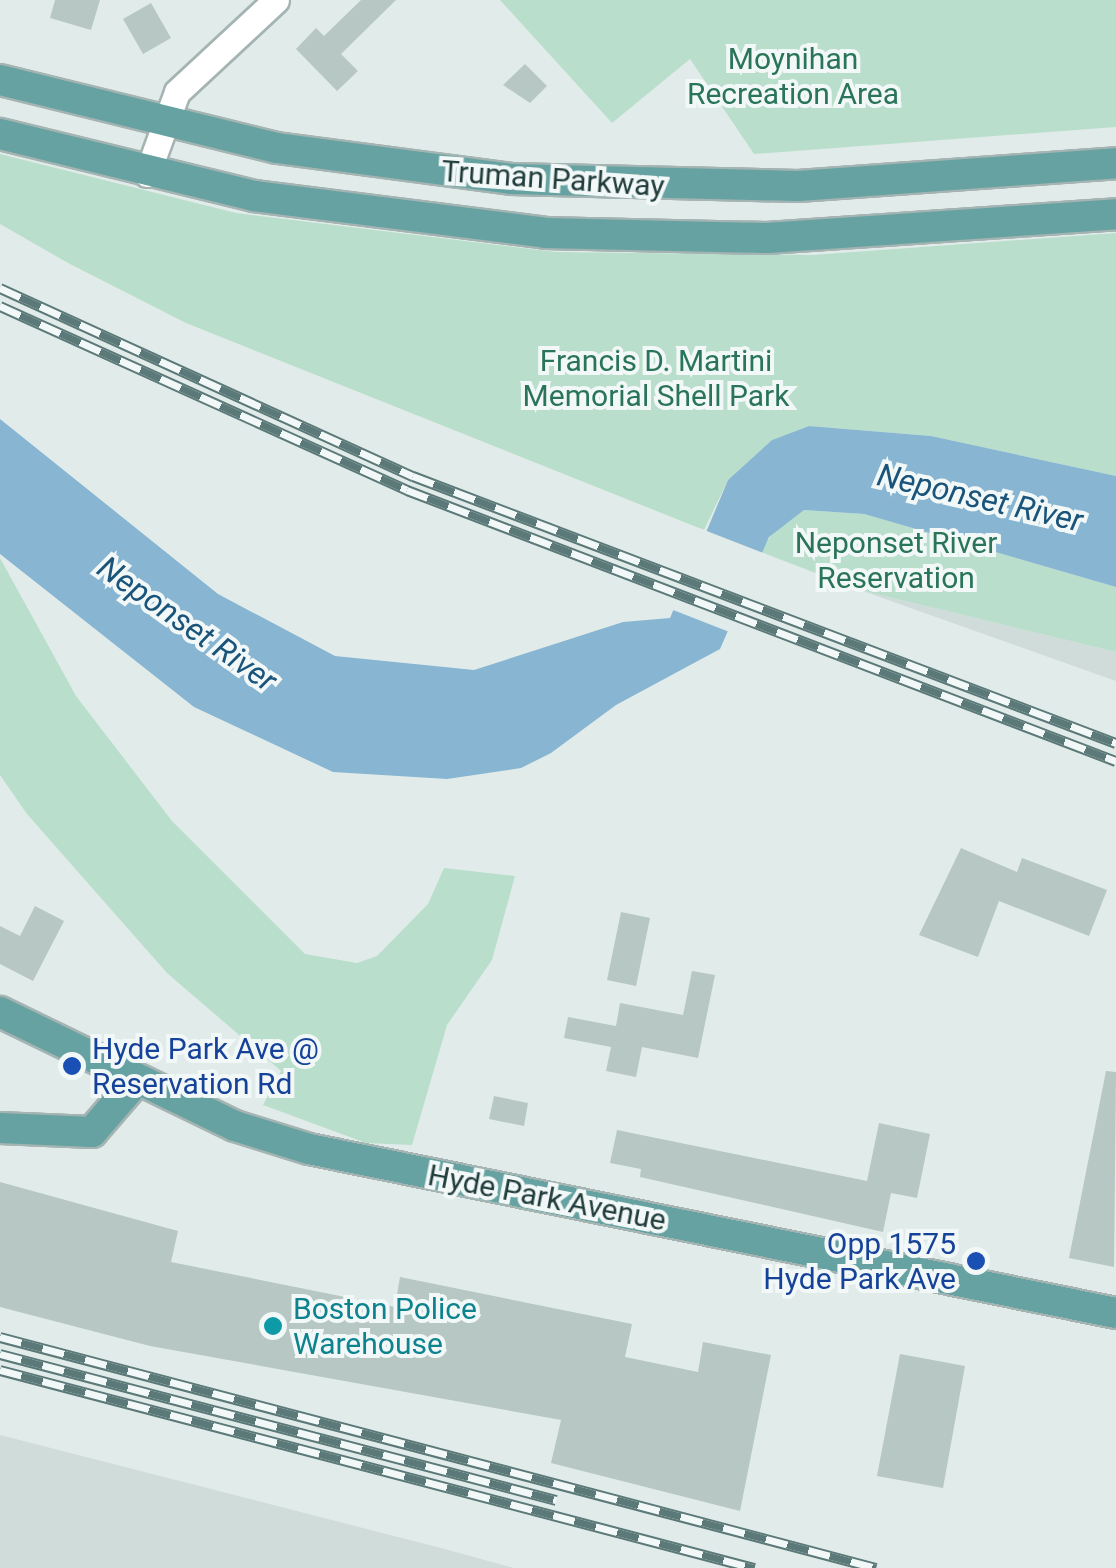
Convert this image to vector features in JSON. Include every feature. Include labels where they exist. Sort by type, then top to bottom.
[{"type":"main road","name":"Truman Parkway","points":[[0,80],[162,124],[364,162],[606,185],[798,186],[1116,163]]},
{"type":"main road","name":"Truman Parkway","points":[[0,134],[147,174],[352,213],[593,236],[866,234],[1116,214]]},
{"type":"main road","name":"Hyde Park Avenue","points":[[0,1012],[136,1081],[310,1149],[1116,1313]]},
{"type":"main road","points":[[0,1128],[92,1132],[136,1081]]},
{"type":"street","points":[[147,174],[162,124],[182,86],[276,0]]},
{"type":"shaded area","points":[[860,590],[1116,652],[1116,681]]},
{"type":"shaded area","points":[[0,1435],[441,1548],[514,1568],[0,1568]]},
{"type":"green space","name":"Moynihan Recreation Area","points":[[500,0],[1116,0],[1116,127],[754,154],[690,59],[612,123]]},
{"type":"green space","name":"Francis D. Martini Memorial Shell Park","points":[[0,154],[236,213],[556,252],[812,255],[1116,233],[1116,476],[931,436],[809,426],[772,440],[728,480],[704,530],[186,323],[68,263],[0,224]]},
{"type":"green space","name":"Neponset River Reservation","points":[[804,510],[864,514],[1116,587],[1116,652],[860,590],[761,552],[777,525]]},
{"type":"green space","points":[[0,558],[76,696],[172,821],[305,954],[357,963],[377,956],[428,904],[444,868],[515,876],[492,960],[447,1025],[412,1145],[366,1143],[263,1105],[281,1071],[167,973],[27,814],[0,775]]},
{"type":"water","name":"Neponset River","points":[[0,419],[218,594],[335,656],[474,670],[623,622],[670,618],[728,480],[772,440],[809,426],[931,436],[1116,476],[1116,587],[864,514],[804,510],[769,537],[720,649],[616,705],[551,753],[521,768],[447,779],[333,772],[194,707],[0,554]]},
{"type":"pier","points":[[699,528],[766,554],[732,633],[668,608]]},
{"type":"building","points":[[55,0],[100,0],[91,30],[50,18]]},
{"type":"building","points":[[361,0],[396,0],[341,54],[358,71],[337,91],[296,49],[316,28],[324,36]]},
{"type":"building","points":[[151,3],[171,38],[143,54],[123,19]]},
{"type":"building","points":[[525,64],[547,86],[530,103],[503,85]]},
{"type":"building","points":[[961,848],[1017,872],[1022,858],[1107,890],[1089,936],[999,901],[978,957],[919,935]]},
{"type":"building","points":[[35,906],[64,921],[33,981],[0,964],[0,926],[20,936]]},
{"type":"building","points":[[621,912],[650,918],[636,986],[607,980]]},
{"type":"building","points":[[692,971],[715,975],[698,1058],[642,1047],[636,1077],[606,1071],[611,1047],[564,1038],[568,1017],[616,1026],[620,1003],[683,1015]]},
{"type":"building","points":[[1106,1071],[1116,1072],[1114,1267],[1069,1258]]},
{"type":"building","points":[[494,1096],[528,1103],[524,1126],[489,1119]]},
{"type":"building","points":[[879,1123],[930,1134],[917,1198],[891,1193],[883,1232],[640,1177],[641,1169],[610,1163],[617,1130],[867,1181]]},
{"type":"building","points":[[0,1182],[178,1231],[171,1262],[395,1307],[400,1277],[632,1324],[625,1357],[698,1372],[703,1342],[771,1355],[740,1511],[551,1463],[561,1420],[150,1346],[0,1307]]},
{"type":"building","points":[[900,1354],[965,1366],[943,1488],[877,1476]]},
{"type":"railway","points":[[0,288],[413,476],[1116,743]]},
{"type":"railway","points":[[0,306],[407,490],[1116,761]]},
{"type":"railway","points":[[0,1337],[876,1568]]},
{"type":"railway","points":[[0,1354],[556,1500]]},
{"type":"railway","points":[[0,1370],[754,1568]]},
{"type":"place","name":"Hyde Park Ave @ Reservation Rd","points":[[72,1066]]},
{"type":"place","name":"Opp 1575 Hyde Park Ave","points":[[976,1261]]},
{"type":"place","name":"Boston Police Warehouse","points":[[273,1326]]}]
